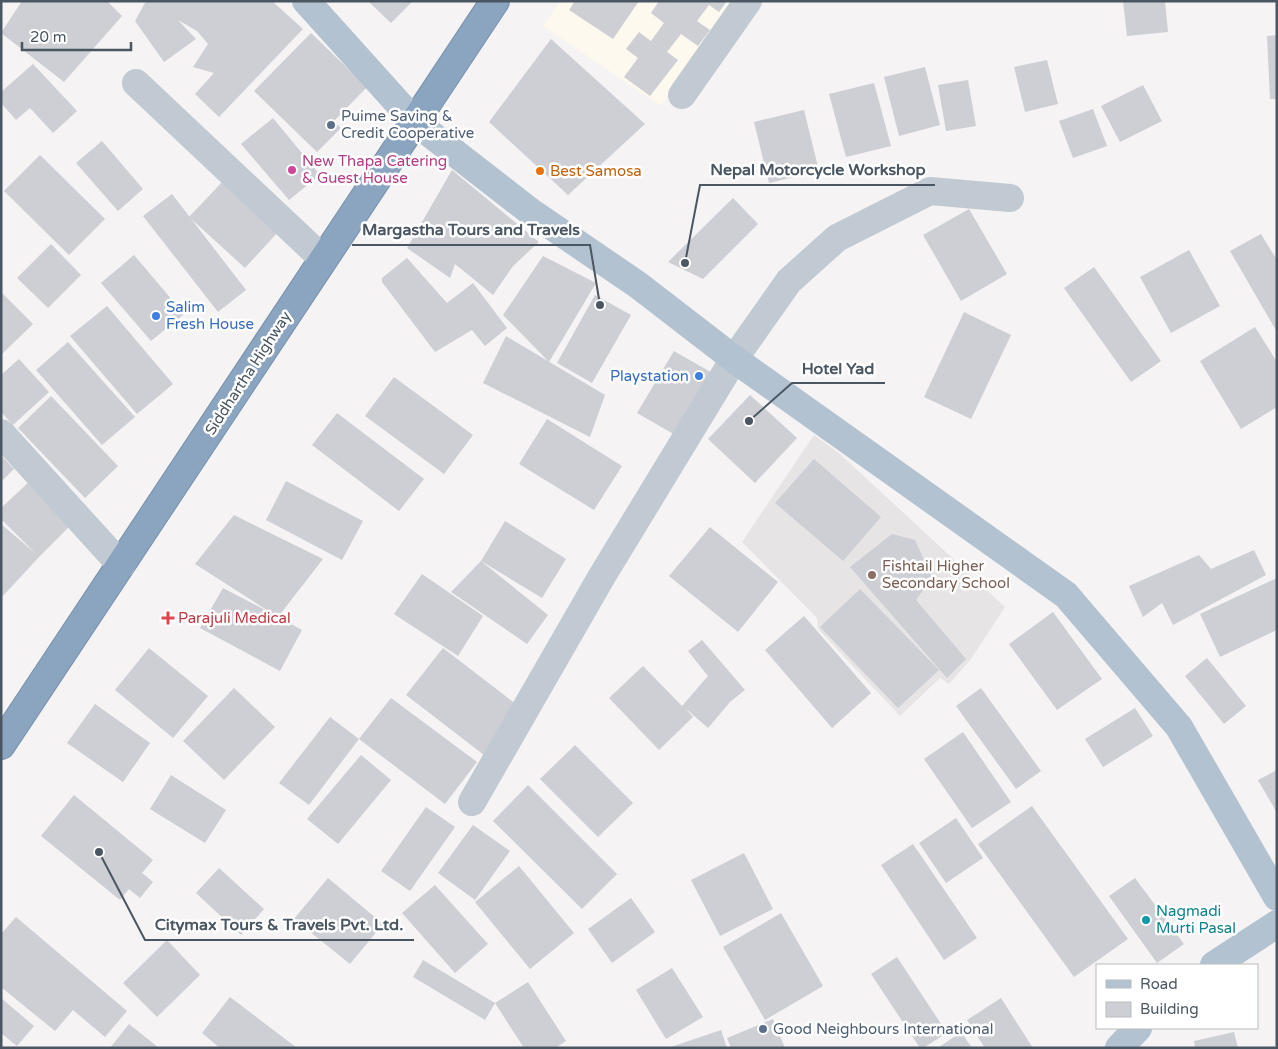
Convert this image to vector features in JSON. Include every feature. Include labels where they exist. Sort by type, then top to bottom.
[{"type":"highway","name":"Siddhartha Highway","points":[[1,746],[495,1]]},
{"type":"main road","points":[[306,1],[414,122],[531,212],[638,285],[734,359],[1066,595],[1179,727],[1277,897]]},
{"type":"main road","points":[[1216,964],[1277,924]]},
{"type":"main road","points":[[1118,1048],[1137,1029]]},
{"type":"street","points":[[682,96],[748,1]]},
{"type":"street","points":[[136,83],[323,259]]},
{"type":"street","points":[[472,802],[602,576],[734,359],[789,281],[837,238],[930,191],[1010,198]]},
{"type":"street","points":[[1,433],[121,565]]},
{"type":"shaded area","points":[[560,1],[734,1],[661,106],[543,26]]},
{"type":"shaded area","name":"Fishtail Higher Secondary School","points":[[814,435],[840,454],[1005,607],[971,659],[949,684],[940,678],[900,716],[818,629],[817,618],[742,542]]},
{"type":"building","points":[[22,1],[107,1],[122,16],[64,82],[1,33]]},
{"type":"building","points":[[146,1],[272,1],[303,29],[219,117],[195,94],[214,73],[193,67],[208,44],[197,31],[178,20],[196,39],[164,62],[135,21]]},
{"type":"building","points":[[368,1],[413,1],[391,23]]},
{"type":"building","points":[[575,1],[639,1],[613,39],[569,10]]},
{"type":"building","points":[[659,1],[672,1],[675,3],[676,1],[727,1],[719,12],[709,5],[697,21],[710,30],[698,46],[681,34],[667,52],[678,60],[650,96],[624,77],[638,58],[626,49],[639,32],[651,41],[664,23],[651,13]]},
{"type":"building","points":[[1123,1],[1165,1],[1168,32],[1127,36]]},
{"type":"building","points":[[311,33],[367,87],[334,121],[341,128],[317,152],[254,91]]},
{"type":"building","points":[[1277,35],[1277,99],[1270,99],[1267,36]]},
{"type":"building","points":[[551,39],[645,124],[568,195],[489,122]]},
{"type":"building","points":[[1047,60],[1058,104],[1025,112],[1014,67]]},
{"type":"building","points":[[33,64],[77,111],[53,133],[30,108],[16,120],[1,103],[1,92]]},
{"type":"building","points":[[925,67],[940,125],[899,136],[884,77]]},
{"type":"building","points":[[968,80],[976,126],[946,131],[938,85]]},
{"type":"building","points":[[874,83],[891,146],[846,157],[829,94]]},
{"type":"building","points":[[1143,85],[1162,121],[1120,142],[1101,106]]},
{"type":"building","points":[[1093,109],[1107,146],[1073,158],[1059,121]]},
{"type":"building","points":[[804,110],[819,171],[769,183],[754,122]]},
{"type":"building","points":[[273,118],[320,175],[289,200],[241,144]]},
{"type":"building","points":[[102,141],[143,189],[118,211],[76,163]]},
{"type":"building","points":[[40,155],[105,219],[69,255],[4,191]]},
{"type":"building","points":[[452,170],[539,242],[513,266],[493,295],[455,264],[450,278],[407,248]]},
{"type":"building","points":[[224,180],[279,231],[245,268],[189,217]]},
{"type":"building","points":[[172,194],[246,290],[218,312],[143,216]]},
{"type":"building","points":[[733,198],[758,224],[703,279],[668,262]]},
{"type":"building","points":[[969,209],[1007,274],[961,301],[923,235]]},
{"type":"building","points":[[1261,234],[1277,260],[1277,332],[1230,251]]},
{"type":"building","points":[[51,244],[81,275],[48,308],[17,278]]},
{"type":"building","points":[[1189,250],[1220,306],[1171,333],[1140,277]]},
{"type":"building","points":[[134,255],[184,314],[151,341],[101,283]]},
{"type":"building","points":[[543,256],[596,283],[549,362],[503,315]]},
{"type":"building","points":[[407,258],[447,303],[473,283],[507,328],[485,346],[472,330],[435,352],[382,282],[382,278]]},
{"type":"building","points":[[1094,267],[1161,361],[1131,382],[1064,288]]},
{"type":"building","points":[[1,292],[33,324],[1,355]]},
{"type":"building","points":[[595,295],[631,315],[592,383],[557,363]]},
{"type":"building","points":[[107,306],[173,384],[137,414],[70,336]]},
{"type":"building","points":[[964,312],[1011,335],[971,419],[924,397]]},
{"type":"building","points":[[1255,327],[1277,362],[1277,407],[1241,429],[1200,361]]},
{"type":"building","points":[[506,336],[605,395],[590,437],[483,383]]},
{"type":"building","points":[[68,342],[135,417],[102,445],[36,370]]},
{"type":"building","points":[[674,351],[714,374],[677,436],[637,413]]},
{"type":"building","points":[[19,359],[49,392],[13,425],[1,412],[1,375]]},
{"type":"building","points":[[394,377],[473,435],[444,474],[365,416]]},
{"type":"building","points":[[750,395],[797,438],[755,483],[708,439]]},
{"type":"building","points":[[51,396],[118,466],[85,498],[18,428]]},
{"type":"building","points":[[337,413],[424,479],[399,511],[312,445]]},
{"type":"building","points":[[547,419],[622,466],[594,510],[519,464]]},
{"type":"building","points":[[1,455],[14,469],[1,482]]},
{"type":"building","points":[[814,459],[881,517],[843,561],[775,503]]},
{"type":"building","points":[[30,481],[72,524],[1,598],[1,524],[35,553],[1,519],[1,508]]},
{"type":"building","points":[[286,481],[363,521],[342,560],[266,520]]},
{"type":"building","points":[[234,515],[323,559],[278,617],[302,630],[280,671],[200,628],[223,588],[273,614],[195,564]]},
{"type":"building","points":[[505,521],[566,559],[542,598],[481,561]]},
{"type":"building","points":[[710,527],[778,582],[738,632],[669,576]]},
{"type":"building","points":[[892,534],[915,540],[932,578],[916,600],[966,659],[947,678],[850,567]]},
{"type":"building","points":[[1254,550],[1266,575],[1173,625],[1162,603],[1143,617],[1129,586],[1199,555],[1211,569]]},
{"type":"building","points":[[481,561],[548,615],[527,644],[451,592]]},
{"type":"building","points":[[422,574],[483,616],[458,656],[394,614]]},
{"type":"building","points":[[1277,578],[1277,630],[1220,657],[1200,614]]},
{"type":"building","points":[[860,589],[939,670],[898,708],[820,627]]},
{"type":"building","points":[[1053,612],[1102,679],[1057,710],[1009,644]]},
{"type":"building","points":[[804,616],[871,693],[832,728],[765,650]]},
{"type":"building","points":[[702,640],[745,690],[730,702],[708,728],[685,708],[693,717],[659,750],[609,698],[643,666],[682,706],[708,676],[688,651]]},
{"type":"building","points":[[149,648],[208,696],[173,738],[115,690]]},
{"type":"building","points":[[443,648],[521,708],[484,755],[406,695]]},
{"type":"building","points":[[1207,658],[1246,706],[1224,724],[1185,676]]},
{"type":"building","points":[[234,688],[275,727],[224,780],[183,741]]},
{"type":"building","points":[[981,688],[1041,771],[1016,789],[956,706]]},
{"type":"building","points":[[391,698],[477,762],[445,804],[359,739]]},
{"type":"building","points":[[95,704],[150,743],[123,782],[67,743]]},
{"type":"building","points":[[1135,708],[1153,736],[1103,767],[1085,739]]},
{"type":"building","points":[[330,717],[359,739],[309,805],[279,783]]},
{"type":"building","points":[[963,732],[1011,802],[972,828],[924,759]]},
{"type":"building","points":[[575,745],[633,803],[598,837],[540,779]]},
{"type":"building","points":[[361,755],[391,780],[338,844],[307,819]]},
{"type":"building","points":[[1277,770],[1277,813],[1258,780]]},
{"type":"building","points":[[171,775],[226,810],[205,843],[150,809]]},
{"type":"building","points":[[528,785],[617,874],[582,909],[493,821]]},
{"type":"building","points":[[74,795],[153,860],[142,873],[153,882],[140,898],[129,889],[120,900],[41,836]]},
{"type":"building","points":[[1032,806],[1128,939],[1074,977],[978,844]]},
{"type":"building","points":[[426,807],[455,827],[410,891],[381,871]]},
{"type":"building","points":[[956,818],[983,858],[946,883],[919,843]]},
{"type":"building","points":[[473,825],[510,851],[475,900],[438,873]]},
{"type":"building","points":[[913,844],[977,938],[944,960],[881,865]]},
{"type":"building","points":[[744,853],[773,909],[720,936],[691,880]]},
{"type":"building","points":[[519,866],[574,933],[530,969],[475,902]]},
{"type":"building","points":[[219,868],[264,909],[241,935],[196,893]]},
{"type":"building","points":[[328,878],[383,924],[350,964],[294,919]]},
{"type":"building","name":"Nagmadi Murti Pasal","points":[[1135,878],[1184,944],[1157,963],[1109,896]]},
{"type":"building","points":[[435,885],[488,944],[455,973],[402,913]]},
{"type":"building","points":[[631,898],[655,932],[612,963],[588,929]]},
{"type":"building","points":[[781,913],[823,986],[765,1020],[723,947]]},
{"type":"building","points":[[16,917],[127,1011],[105,1037],[73,1010],[55,1031],[1,987],[1,934]]},
{"type":"building","points":[[167,940],[200,975],[157,1017],[123,983]]},
{"type":"building","points":[[897,957],[947,1033],[923,1048],[920,1048],[871,974]]},
{"type":"building","points":[[423,960],[495,1003],[485,1020],[413,977]]},
{"type":"building","points":[[672,968],[703,1017],[666,1039],[636,990]]},
{"type":"building","points":[[528,982],[566,1041],[555,1048],[524,1048],[495,1003]]},
{"type":"building","points":[[230,997],[297,1048],[220,1048],[202,1033]]},
{"type":"building","points":[[1,998],[34,1026],[17,1046],[1,1033]]},
{"type":"building","points":[[1001,998],[1033,1048],[985,1048],[967,1020]]},
{"type":"building","name":"Good Neighbours International","points":[[773,1019],[785,1048],[731,1048],[727,1038]]},
{"type":"building","points":[[129,1024],[159,1048],[110,1048]]},
{"type":"building","points":[[721,1030],[727,1048],[671,1048],[671,1047]]},
{"type":"building","points":[[961,1032],[972,1048],[938,1048]]},
{"type":"building","points":[[1234,1032],[1238,1048],[1195,1048],[1194,1041]]},
{"type":"place","name":"Puime Saving & Credit Cooperative","points":[[331,125]]},
{"type":"place","name":"New Thapa Catering & Guest House","points":[[292,170]]},
{"type":"place","name":"Best Samosa","points":[[540,171]]},
{"type":"place","name":"Nepal Motorcycle Workshop","points":[[685,263]]},
{"type":"place","name":"Margastha Tours and Travels","points":[[600,305]]},
{"type":"place","name":"Salim Fresh House","points":[[156,316]]},
{"type":"place","name":"Playstation","points":[[699,376]]},
{"type":"place","name":"Hotel Yad","points":[[749,421]]},
{"type":"place","name":"Fishtail Higher Secondary School","points":[[872,575]]},
{"type":"place","name":"Parajuli Medical","points":[[168,618]]},
{"type":"place","name":"Citymax Tours & Travels Pvt. Ltd.","points":[[99,852]]},
{"type":"place","name":"Nagmadi Murti Pasal","points":[[1146,920]]},
{"type":"place","name":"Good Neighbours International","points":[[763,1029]]}]
